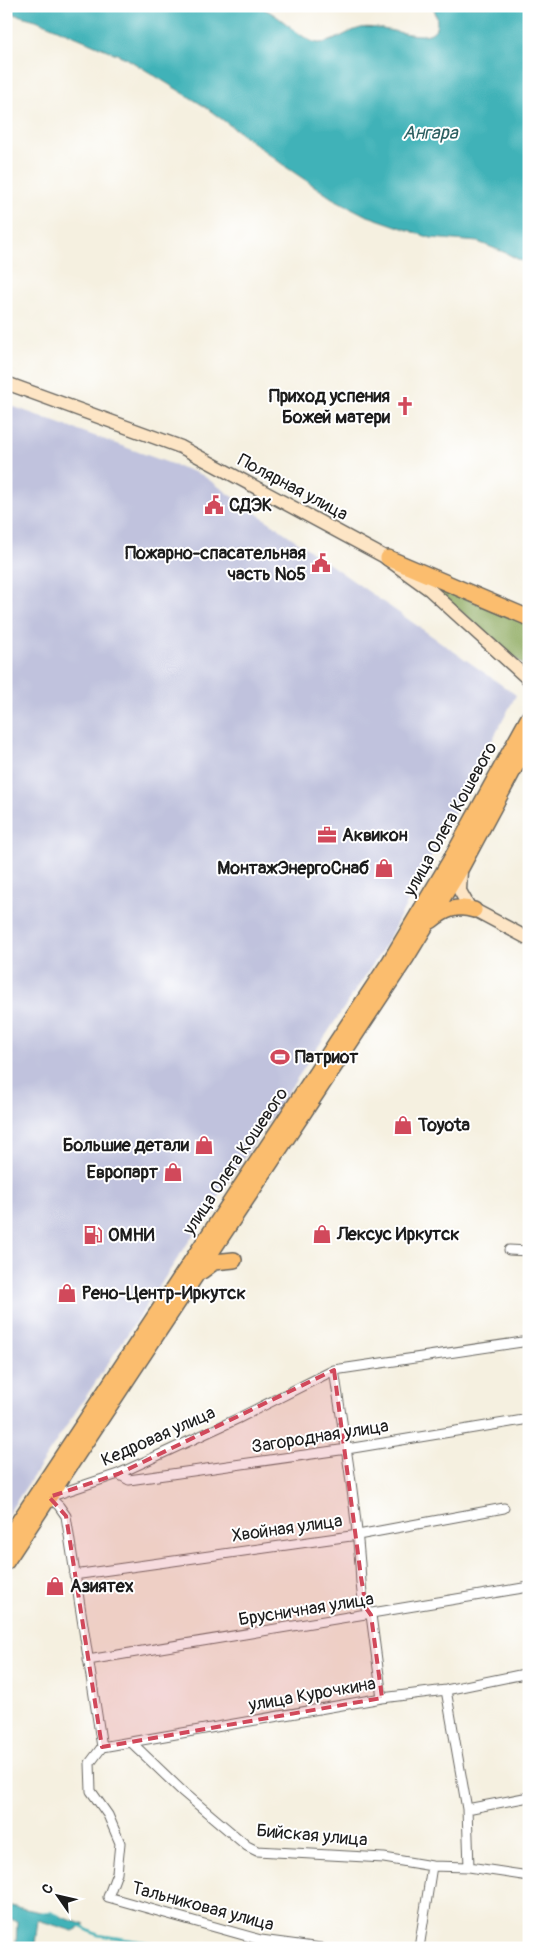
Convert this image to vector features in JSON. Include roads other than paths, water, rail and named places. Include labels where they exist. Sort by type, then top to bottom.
[{"type":"main road","name":"Полярная улица","points":[[6,383],[181,447],[388,558],[430,590],[529,680]]},
{"type":"main road","points":[[388,558],[529,618]]},
{"type":"main road","name":"улица Олега Кошевого","points":[[6,1562],[370,1015],[426,925],[529,717]]},
{"type":"main road","name":"улица Олега Кошевого","points":[[6,1541],[456,863],[529,741]]},
{"type":"main road","points":[[456,863],[460,891],[464,902],[474,910],[529,939]]},
{"type":"main road","points":[[426,925],[450,909],[461,907],[474,910]]},
{"type":"main road","points":[[192,1282],[214,1262],[234,1260]]},
{"type":"street","points":[[509,1250],[529,1251]]},
{"type":"street","name":"Кедровая улица","points":[[49,1498],[118,1474],[236,1419],[334,1370],[529,1341]]},
{"type":"street","points":[[334,1370],[347,1449],[366,1608],[371,1615],[382,1698]]},
{"type":"street","name":"Загородная улица","points":[[118,1474],[130,1480],[347,1449],[529,1419]]},
{"type":"street","points":[[49,1498],[59,1506],[66,1516],[102,1747]]},
{"type":"street","name":"Хвойная улица","points":[[74,1575],[358,1535],[504,1508]]},
{"type":"street","name":"Брусничная улица","points":[[88,1660],[371,1615],[529,1587]]},
{"type":"street","name":"улица Курочкина","points":[[102,1747],[382,1698],[446,1690],[529,1673]]},
{"type":"street","points":[[446,1690],[467,1809],[469,1867]]},
{"type":"street","name":"Бийская улица","points":[[131,1742],[182,1791],[247,1846],[257,1851],[384,1858],[432,1866],[469,1867],[529,1876]]},
{"type":"street","name":"Тальниковая улица","points":[[102,1747],[90,1763],[92,1791],[108,1814],[120,1843],[116,1872],[108,1897],[261,1940],[321,1948]]},
{"type":"street","points":[[467,1809],[529,1797]]},
{"type":"street","points":[[420,1948],[432,1866]]},
{"type":"water","name":"Ангара","points":[[6,6],[254,6],[271,13],[305,38],[319,43],[330,41],[361,28],[426,35],[434,31],[437,22],[433,6],[529,6],[529,265],[478,242],[431,238],[365,215],[332,198],[286,167],[204,106],[126,58],[36,20],[6,12]]},
{"type":"water","points":[[6,1905],[56,1915],[85,1925],[73,1931],[38,1920],[35,1944],[31,1948],[16,1948],[17,1921],[6,1918]]},
{"type":"waterway","points":[[40,1913],[50,1912],[59,1916]]},
{"type":"waterway","points":[[79,1926],[98,1935],[185,1948]]},
{"type":"place","name":"Приход успения Божей матери","points":[[405,406]]},
{"type":"place","name":"СДЭК","points":[[214,505]]},
{"type":"place","name":"Пожарно-спасательная часть №5","points":[[321,563]]},
{"type":"place","name":"Аквикон","points":[[327,835]]},
{"type":"place","name":"МонтажЭнергоСнаб","points":[[384,868]]},
{"type":"place","name":"Патриот","points":[[280,1057]]},
{"type":"place","name":"Toyota","points":[[403,1125]]},
{"type":"place","name":"Большие детали","points":[[204,1145]]},
{"type":"place","name":"Европарт","points":[[173,1172]]},
{"type":"place","name":"Лексус Иркутск","points":[[322,1234]]},
{"type":"place","name":"ОМНИ","points":[[93,1235]]},
{"type":"place","name":"Рено-Центр-Иркутск","points":[[67,1293]]},
{"type":"place","name":"Азиятех","points":[[55,1586]]}]
